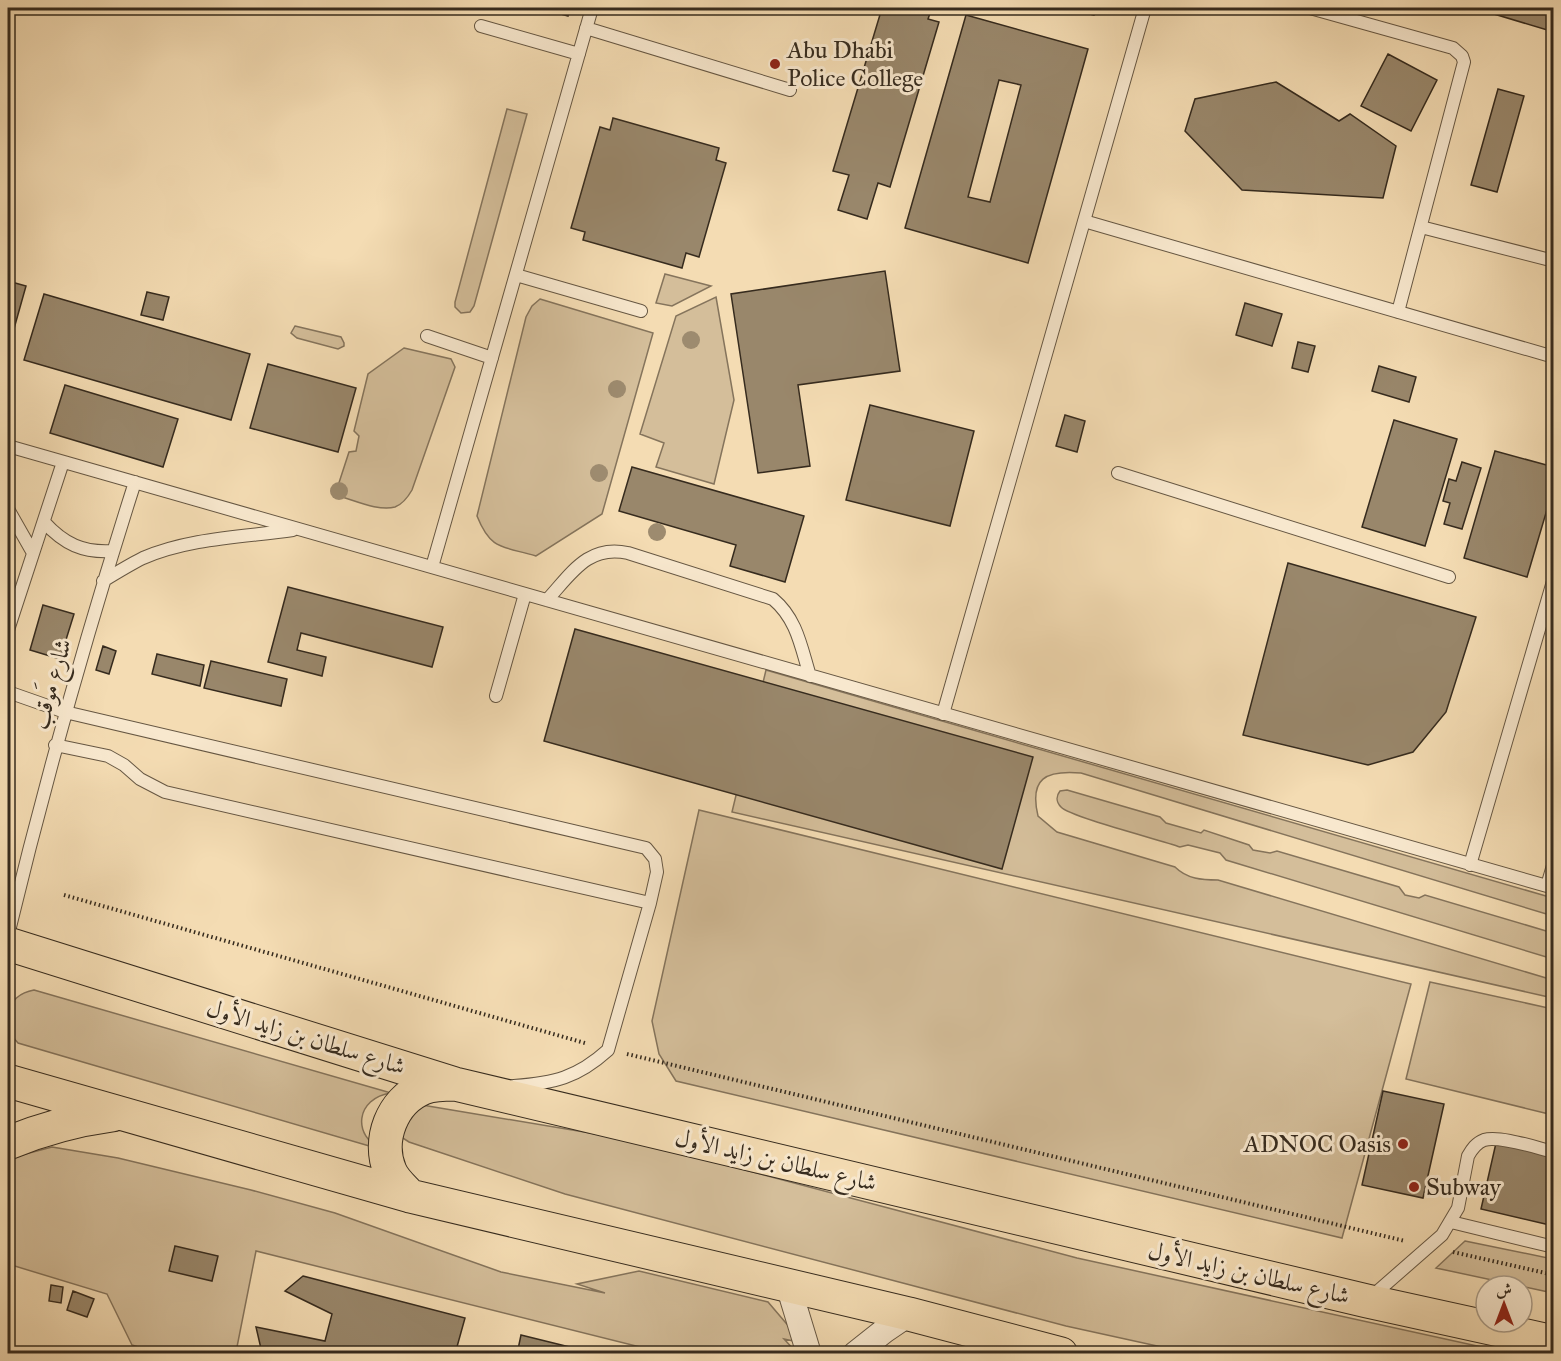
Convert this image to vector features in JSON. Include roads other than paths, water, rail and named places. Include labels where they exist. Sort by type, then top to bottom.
[{"type":"main road","name":"شارع سلطان بن زايد الأول","points":[[8,944],[466,1086],[1367,1301],[1554,1342]]},
{"type":"main road","points":[[8,1081],[410,1196],[909,1314],[1019,1348],[1061,1353]]},
{"type":"main road","points":[[410,1196],[390,1171],[386,1155],[386,1139],[390,1123],[398,1109],[409,1097],[423,1088],[439,1084],[466,1086]]},
{"type":"main road","points":[[8,1143],[40,1130],[81,1119],[122,1113]]},
{"type":"street","points":[[788,1285],[809,1353]]},
{"type":"street","points":[[855,1353],[909,1314]]},
{"type":"lane","points":[[432,567],[592,8]]},
{"type":"lane","points":[[943,714],[1145,8]]},
{"type":"lane","points":[[1310,8],[1453,48],[1462,56],[1464,69],[1398,312]]},
{"type":"lane","points":[[481,26],[579,54]]},
{"type":"lane","points":[[586,28],[790,90]]},
{"type":"lane","points":[[1084,221],[1554,357]]},
{"type":"lane","points":[[1421,227],[1554,261]]},
{"type":"lane","points":[[516,275],[641,311]]},
{"type":"lane","points":[[427,336],[492,358]]},
{"type":"lane","points":[[8,446],[1550,887],[1554,862]]},
{"type":"lane","points":[[8,630],[63,462]]},
{"type":"lane","points":[[1118,473],[1449,577]]},
{"type":"lane","name":"شارع مَوقب","points":[[8,934],[65,712],[102,581],[135,482]]},
{"type":"lane","points":[[8,509],[33,553]]},
{"type":"lane","points":[[44,522],[60,538],[81,549],[97,552],[113,551]]},
{"type":"lane","points":[[102,581],[143,558],[169,549],[196,543],[299,529]]},
{"type":"lane","points":[[547,600],[582,563],[592,556],[603,551],[616,550],[628,553],[773,599],[791,619],[810,676]]},
{"type":"lane","points":[[1470,865],[1554,578]]},
{"type":"lane","points":[[496,696],[525,594]]},
{"type":"lane","points":[[8,692],[65,712],[639,845],[651,853],[657,866],[650,903],[608,1050],[586,1068],[560,1080],[542,1084],[466,1086]]},
{"type":"lane","points":[[56,745],[108,756],[124,765],[140,779],[165,792],[650,903]]},
{"type":"lane","points":[[1367,1301],[1430,1247],[1451,1222],[1458,1208],[1468,1156],[1478,1143],[1491,1138],[1554,1152]]},
{"type":"lane","points":[[1451,1222],[1554,1247]]},
{"type":"place","name":"Abu Dhabi Police College","points":[[775,64]]},
{"type":"place","name":"ADNOC Oasis","points":[[1403,1144]]},
{"type":"place","name":"Subway","points":[[1414,1187]]}]
